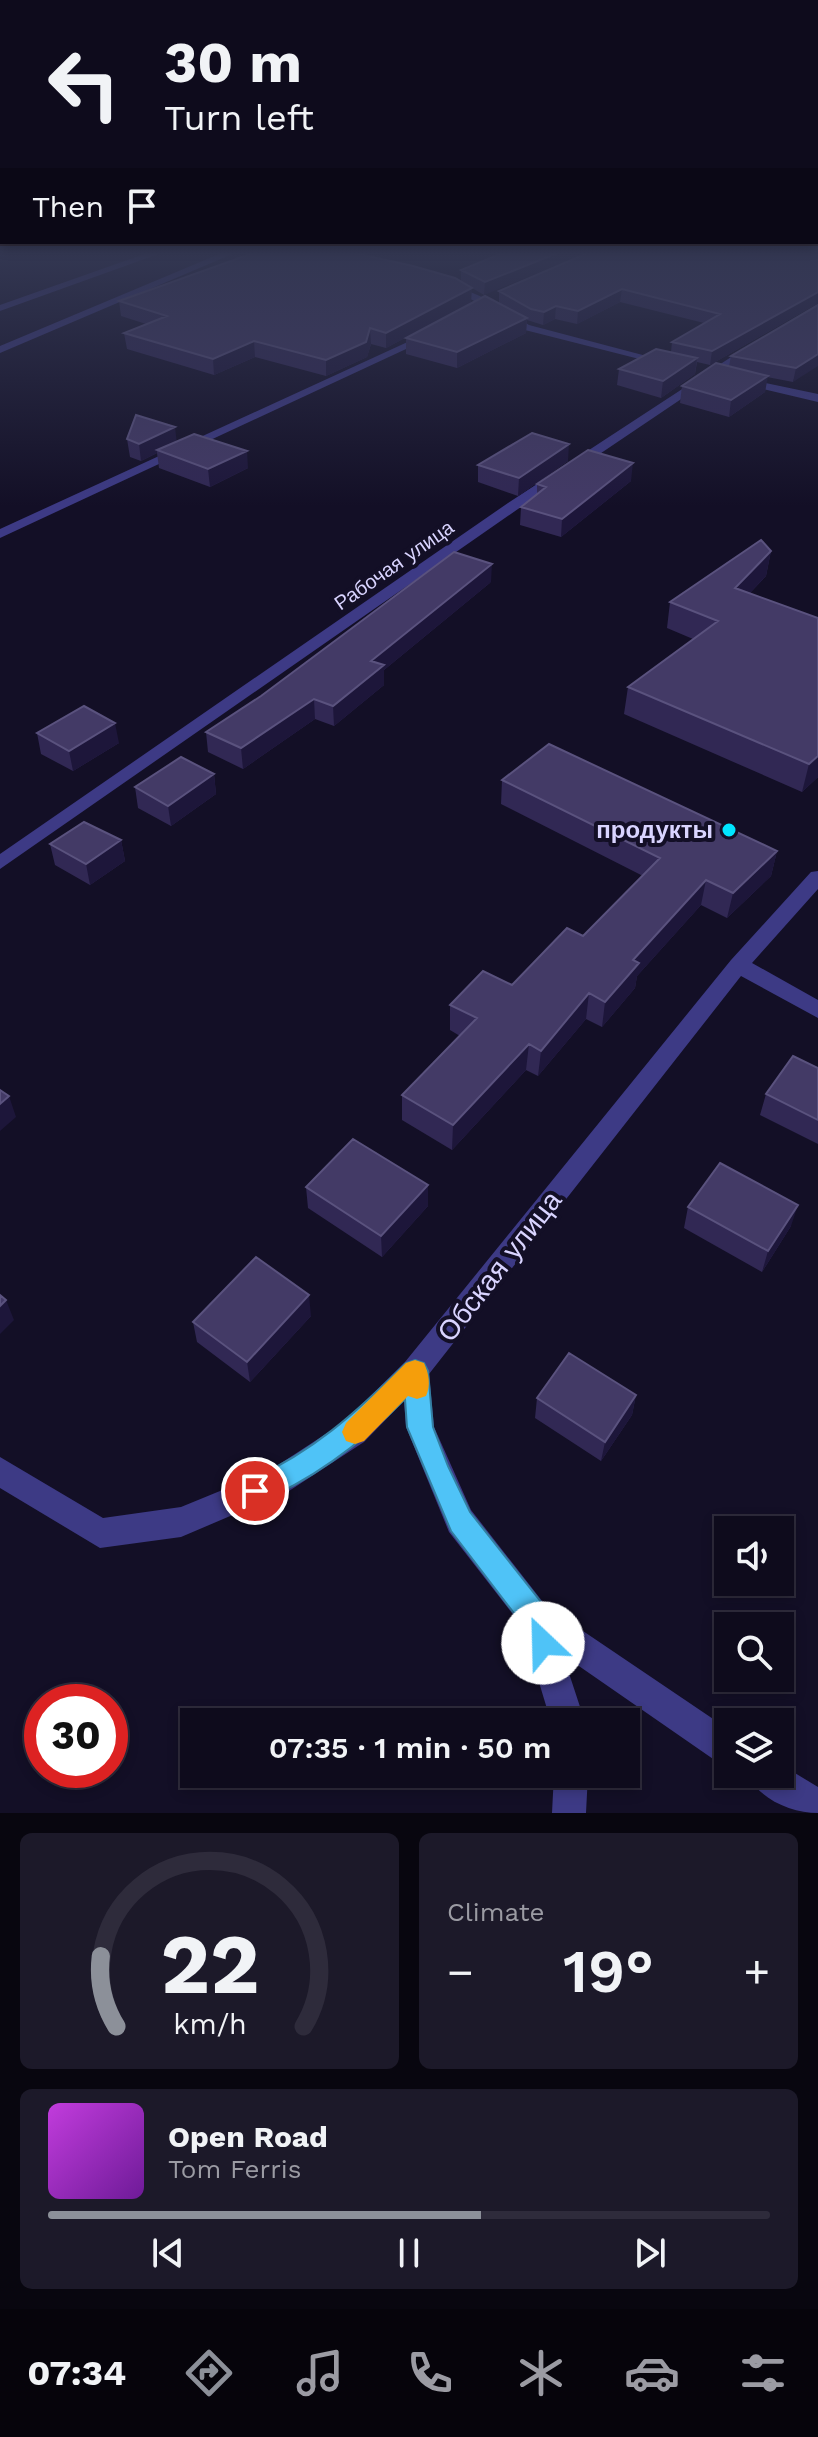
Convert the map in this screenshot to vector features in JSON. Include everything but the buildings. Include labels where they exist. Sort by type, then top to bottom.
[{"type":"street","points":[[0,350],[32,337]]},
{"type":"street","points":[[0,534],[423,337]]},
{"type":"street","points":[[563,337],[678,366]]},
{"type":"street","name":"Рабочая улица","points":[[0,863],[701,372],[763,342]]},
{"type":"street","points":[[701,372],[818,398]]},
{"type":"street","name":"Обская улица","points":[[0,1471],[100,1533],[181,1522],[279,1481],[342,1440],[415,1371],[738,965],[818,877]]},
{"type":"street","points":[[738,965],[818,1010]]},
{"type":"street","points":[[415,1371],[420,1427],[460,1521],[535,1617],[714,1739]]},
{"type":"street","points":[[535,1617],[564,1708]]},
{"type":"street","points":[[569,1813],[570,1788]]},
{"type":"street","points":[[787,1788],[818,1807]]},
{"type":"slow traffic","points":[[355,1432],[415,1371],[417,1388]]},
{"type":"place","name":"продукты","points":[[729,830]]},
{"type":"route","points":[[255,1491],[279,1481],[354,1432],[415,1371],[420,1427],[460,1521],[535,1617],[543,1643]]}]
